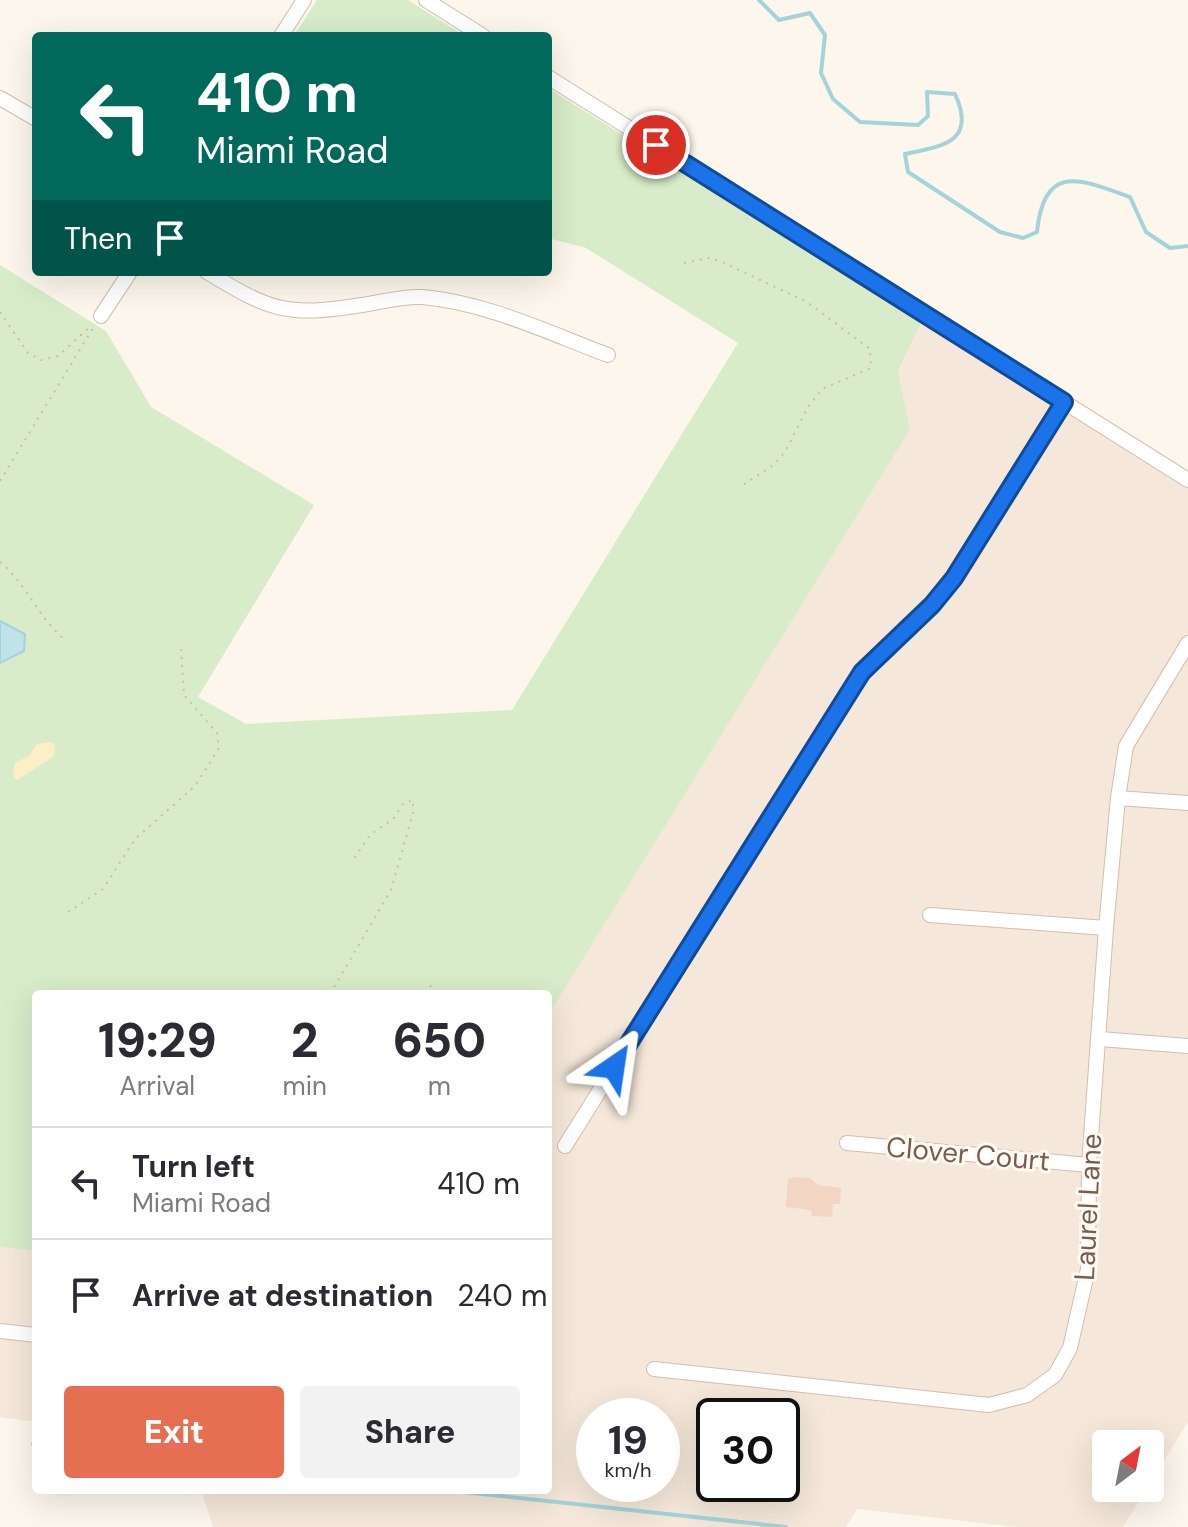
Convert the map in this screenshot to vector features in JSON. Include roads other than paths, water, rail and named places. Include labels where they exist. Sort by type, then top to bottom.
[{"type":"street","points":[[284,32],[304,0]]},
{"type":"street","points":[[426,0],[477,32]]},
{"type":"street","points":[[552,80],[1188,480]]},
{"type":"street","points":[[0,98],[32,117]]},
{"type":"street","points":[[101,316],[127,276]]},
{"type":"street","points":[[214,276],[253,300],[284,310],[318,312],[419,297],[464,303],[608,355]]},
{"type":"street","points":[[565,1146],[862,672],[932,605],[954,578],[1064,402]]},
{"type":"street","name":"Laurel Lane","points":[[654,1369],[989,1405],[1027,1395],[1055,1375],[1070,1348],[1088,1269],[1089,1165],[1106,928],[1126,746],[1188,643]]},
{"type":"street","points":[[1118,798],[1188,803]]},
{"type":"street","points":[[930,915],[1106,928]]},
{"type":"street","points":[[1100,1039],[1188,1046]]},
{"type":"street","name":"Clover Court","points":[[847,1143],[1089,1165]]},
{"type":"street","points":[[0,1331],[32,1335]]},
{"type":"water","points":[[0,621],[25,634],[24,651],[0,663]]},
{"type":"waterway","points":[[759,0],[779,20],[810,13],[825,35],[821,73],[833,99],[860,122],[918,125],[928,116],[927,92],[955,94],[961,110],[959,132],[943,144],[905,154],[908,172],[1000,232],[1023,238],[1037,232],[1041,209],[1048,194],[1057,185],[1081,182],[1130,197],[1146,232],[1170,248],[1188,246]]},
{"type":"waterway","points":[[483,1494],[786,1527]]}]
